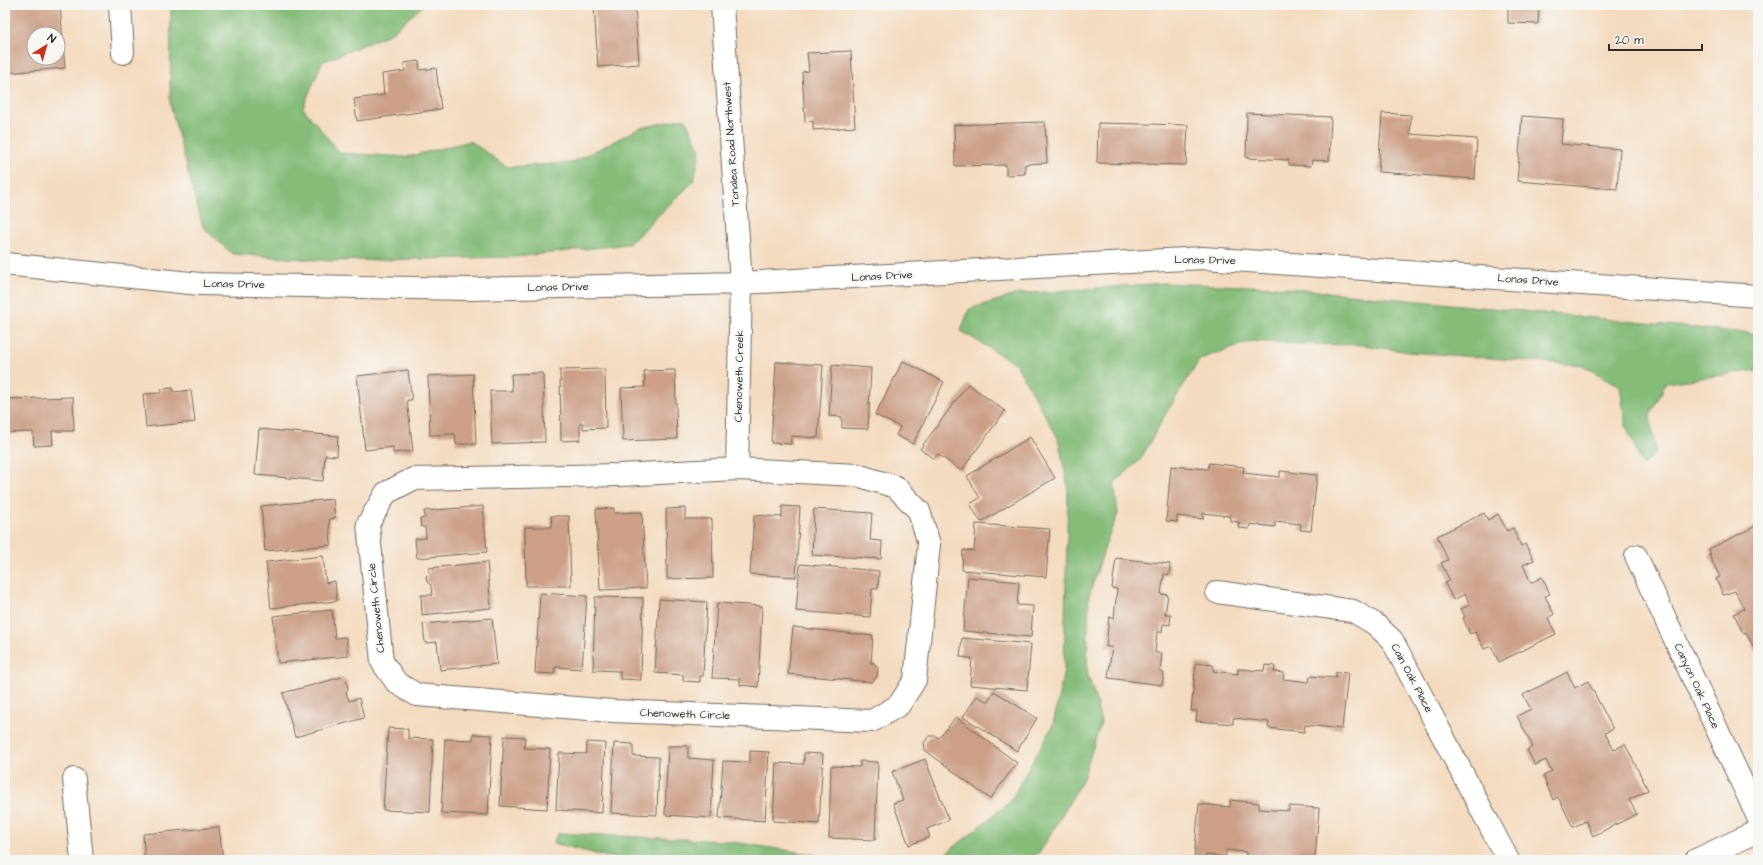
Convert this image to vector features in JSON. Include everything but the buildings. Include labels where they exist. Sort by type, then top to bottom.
[{"type":"street","points":[[120,5],[123,53]]},
{"type":"street","name":"Tonalea Road Northwest","points":[[722,5],[741,283]]},
{"type":"street","name":"Lonas Drive","points":[[5,264],[200,284],[469,289],[741,283],[1203,258],[1758,296]]},
{"type":"street","name":"Chenoweth Creek","points":[[737,469],[741,283]]},
{"type":"street","name":"Chenoweth Circle","points":[[737,469],[857,475],[896,487],[919,512],[929,544],[915,680],[899,705],[872,721],[612,711],[417,695],[397,683],[382,662],[368,524],[386,493],[413,479],[620,475],[737,469]]},
{"type":"street","name":"Canyon Oak Place","points":[[1636,556],[1758,817]]},
{"type":"street","name":"Cain Oak Place","points":[[1216,592],[1353,611],[1376,624],[1392,640],[1508,860]]},
{"type":"street","points":[[74,779],[82,860]]},
{"type":"street","points":[[1696,860],[1758,831]]},
{"type":"green space","points":[[171,5],[424,5],[390,34],[322,62],[303,108],[340,153],[407,157],[470,141],[507,167],[571,163],[640,128],[685,118],[700,150],[694,181],[629,244],[515,257],[332,261],[232,254],[203,227],[170,104]]},
{"type":"green space","points":[[1164,283],[1276,287],[1758,334],[1758,370],[1666,383],[1650,416],[1656,453],[1643,465],[1626,426],[1620,386],[1582,365],[1409,352],[1363,345],[1252,341],[1200,359],[1166,413],[1141,459],[1114,483],[1118,514],[1109,535],[1089,595],[1087,672],[1101,723],[1082,781],[1040,852],[1026,860],[938,860],[1009,803],[1053,725],[1064,670],[1068,487],[1058,438],[1016,364],[961,331],[969,309],[1019,294]]},
{"type":"green space","points":[[558,833],[726,841],[850,860],[638,860],[604,856],[553,843]]}]
